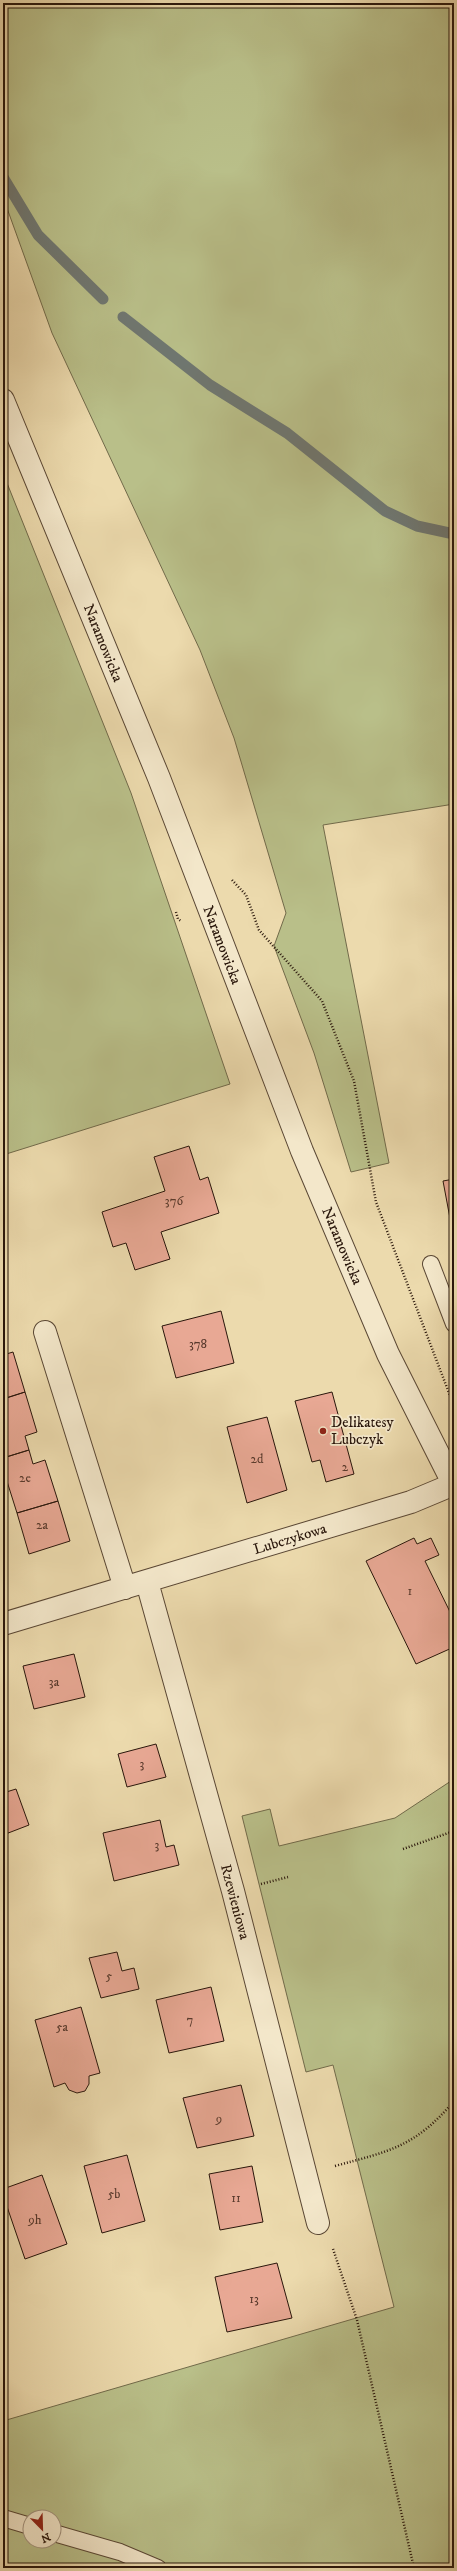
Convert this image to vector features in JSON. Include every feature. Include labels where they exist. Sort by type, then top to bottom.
[{"type":"street","name":"Naramowicka","points":[[3,400],[156,770],[302,1151],[388,1354],[454,1484]]},
{"type":"street","points":[[45,1332],[125,1588]]},
{"type":"street","name":"Lubczykowa","points":[[3,1624],[411,1502],[454,1484]]},
{"type":"street","name":"Rzewieniowa","points":[[147,1582],[233,1891],[304,2175],[318,2223]]},
{"type":"lane","points":[[431,1264],[454,1324]]},
{"type":"lane","points":[[3,2518],[22,2524]]},
{"type":"lane","points":[[62,2535],[120,2552],[158,2568]]},
{"type":"path","points":[[230,878],[246,895],[259,930],[322,1001],[354,1082],[376,1202],[454,1406]]},
{"type":"path","points":[[403,1849],[454,1831]]},
{"type":"path","points":[[304,2175],[391,2151],[417,2138],[440,2118],[454,2101]]},
{"type":"path","points":[[318,2223],[335,2253],[357,2320],[414,2568]]},
{"type":"green space","points":[[3,3],[454,3],[454,804],[323,825],[389,1163],[351,1172],[314,1053],[274,946],[286,913],[234,738],[200,650],[52,333],[3,197]]},
{"type":"green space","points":[[3,473],[131,793],[230,1084],[3,1155]]},
{"type":"green space","points":[[454,1779],[454,2568],[3,2568],[3,2421],[394,2307],[333,2065],[306,2072],[242,1816],[270,1809],[279,1846],[395,1818]]},
{"type":"building","points":[[189,1146],[200,1180],[208,1177],[219,1213],[161,1232],[170,1259],[135,1270],[126,1243],[113,1247],[102,1212],[165,1191],[154,1157]]},
{"type":"building","points":[[454,1179],[454,1229],[452,1229],[443,1181]]},
{"type":"building","points":[[221,1311],[234,1363],[176,1378],[162,1326]]},
{"type":"building","points":[[13,1352],[25,1392],[3,1399],[3,1355]]},
{"type":"building","points":[[25,1392],[37,1432],[25,1436],[29,1450],[3,1458],[3,1399]]},
{"type":"building","name":"Delikatesy Lubczyk","points":[[332,1392],[354,1474],[326,1482],[320,1460],[312,1462],[295,1401]]},
{"type":"building","points":[[267,1417],[287,1490],[247,1503],[227,1427]]},
{"type":"building","points":[[29,1450],[33,1464],[45,1460],[58,1501],[17,1513],[5,1475],[3,1476],[3,1458]]},
{"type":"building","points":[[58,1501],[70,1541],[29,1554],[17,1513]]},
{"type":"building","points":[[414,1538],[417,1544],[431,1538],[439,1555],[425,1561],[454,1620],[454,1647],[416,1664],[366,1561]]},
{"type":"building","points":[[74,1654],[85,1697],[34,1709],[23,1666]]},
{"type":"building","points":[[156,1744],[166,1777],[127,1787],[118,1754]]},
{"type":"building","points":[[16,1789],[29,1825],[3,1835],[3,1793]]},
{"type":"building","points":[[160,1820],[166,1847],[174,1845],[179,1865],[114,1881],[103,1833]]},
{"type":"building","points":[[117,1952],[122,1971],[134,1968],[139,1989],[101,1998],[89,1958]]},
{"type":"building","points":[[211,1987],[224,2041],[169,2053],[156,2000]]},
{"type":"building","points":[[81,2007],[100,2073],[89,2076],[89,2084],[85,2091],[77,2093],[69,2090],[65,2083],[54,2087],[35,2020]]},
{"type":"building","points":[[241,2085],[254,2136],[197,2148],[183,2098]]},
{"type":"building","points":[[127,2155],[145,2221],[102,2233],[84,2166]]},
{"type":"building","points":[[252,2166],[263,2222],[220,2230],[209,2174]]},
{"type":"building","points":[[42,2175],[67,2244],[25,2259],[3,2195],[3,2189]]},
{"type":"building","points":[[277,2263],[292,2318],[227,2332],[215,2277]]},
{"type":"waterway","points":[[3,177],[38,235],[103,299]]},
{"type":"waterway","points":[[123,317],[210,385],[287,433],[385,511],[417,526],[454,534]]},
{"type":"place","name":"Delikatesy Lubczyk","points":[[323,1431]]}]
